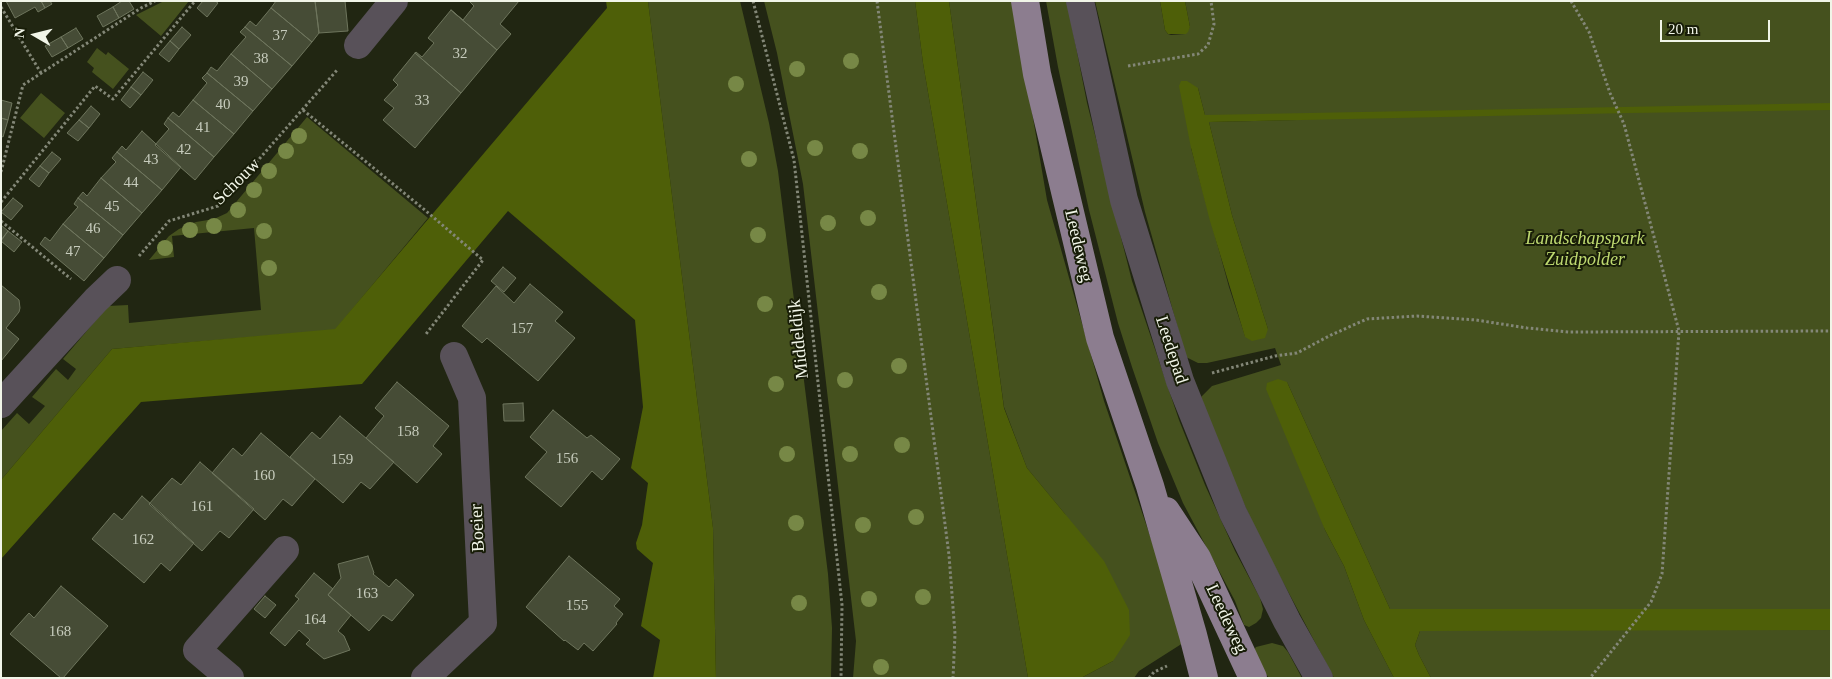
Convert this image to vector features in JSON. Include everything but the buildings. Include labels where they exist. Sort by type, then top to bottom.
[{"type":"main road","name":"Leedeweg","points":[[1025,1],[1036,74],[1100,338],[1150,486],[1194,635],[1204,678]]},
{"type":"main road","name":"Leedeweg","points":[[1150,486],[1197,558],[1253,678]]},
{"type":"street","points":[[358,45],[394,1]]},
{"type":"street","name":"Leedepad","points":[[1080,1],[1124,200],[1180,381],[1233,513],[1318,678]]},
{"type":"street","points":[[1,404],[96,300],[117,280]]},
{"type":"street","name":"Boeier","points":[[425,678],[483,623],[472,398],[454,356]]},
{"type":"street","points":[[230,678],[197,650],[285,550]]},
{"type":"path","points":[[1,172],[24,84],[141,8],[155,1]]},
{"type":"path","points":[[1,202],[94,86],[113,99],[195,1]]},
{"type":"path","name":"Middeldijk","points":[[753,1],[794,160],[842,604],[841,678]]},
{"type":"path","points":[[877,1],[948,555],[955,634],[953,678]]},
{"type":"path","points":[[1095,72],[1198,54],[1208,45],[1214,24],[1211,1]]},
{"type":"path","points":[[1571,1],[1589,32],[1610,93],[1624,124],[1679,331],[1662,574],[1651,602],[1590,678]]},
{"type":"path","points":[[1,7],[41,73]]},
{"type":"path","name":"Schouw","points":[[117,280],[169,221],[218,206],[358,45]]},
{"type":"path","points":[[303,110],[426,211],[482,260],[426,334],[454,356]]},
{"type":"path","points":[[1,221],[96,300]]},
{"type":"path","points":[[1180,381],[1275,356],[1297,353],[1330,335],[1367,320],[1417,316],[1476,320],[1569,332],[1831,331]]},
{"type":"green space","points":[[164,1],[189,1],[161,36],[136,15]]},
{"type":"green space","points":[[648,1],[740,1],[769,123],[778,171],[828,574],[832,628],[831,678],[716,678],[713,528]]},
{"type":"green space","points":[[764,1],[915,1],[923,63],[1028,678],[853,678],[856,641],[803,184],[777,53]]},
{"type":"green space","points":[[949,1],[1013,1],[1047,200],[1104,401],[1177,615],[1183,643],[1139,671],[1134,678],[1081,678],[1113,661],[1065,514],[1027,468],[1004,407]]},
{"type":"green space","points":[[1046,1],[1067,1],[1087,103],[1132,281],[1179,420],[1205,485],[1235,551],[1260,598],[1263,609],[1261,618],[1249,627],[1244,625],[1235,601],[1183,503],[1158,443],[1132,367],[1118,323],[1089,210],[1058,67]]},
{"type":"green space","name":"Landschapspark Zuidpolder","points":[[1095,1],[1160,1],[1165,30],[1171,35],[1185,34],[1190,27],[1185,1],[1831,1],[1831,678],[1431,678],[1415,645],[1420,631],[1390,609],[1287,382],[1325,530],[1344,566],[1364,620],[1394,678],[1334,678],[1259,537],[1221,453],[1201,397],[1212,386],[1281,365],[1275,348],[1207,363],[1198,363],[1186,357],[1145,212]],"holes":[[[1198,88],[1205,115],[1297,120],[1209,122],[1232,215],[1268,329],[1245,336],[1229,287],[1191,148]]]},
{"type":"green space","points":[[97,48],[106,55],[108,52],[129,69],[113,89],[92,72],[94,68],[87,62]]},
{"type":"green space","points":[[41,93],[65,113],[44,138],[20,118]]},
{"type":"green space","points":[[307,117],[428,218],[335,330],[112,349],[1,480],[1,431],[17,413],[29,424],[45,406],[32,397],[56,369],[68,380],[76,369],[63,359],[108,306],[128,305],[129,323],[261,310],[254,228],[172,236],[174,257],[149,260],[169,236],[179,229],[196,222],[214,219],[227,213]]},
{"type":"green space","points":[[1272,643],[1283,646],[1302,678],[1269,678],[1254,650],[1256,647]]},
{"type":"shaded area","points":[[606,1],[648,1],[713,528],[716,678],[653,678],[660,640],[641,626],[653,563],[637,549],[636,543],[642,525],[648,483],[631,468],[643,407],[635,320],[508,211],[362,384],[141,402],[1,559],[1,480],[112,349],[335,329],[607,8]]},
{"type":"shaded area","points":[[915,1],[949,1],[1004,408],[1027,468],[1104,561],[1129,610],[1130,635],[1113,661],[1081,678],[1028,678],[923,63]]},
{"type":"shaded area","points":[[1160,1],[1185,1],[1190,27],[1186,34],[1168,34],[1165,30]]},
{"type":"shaded area","points":[[1181,81],[1187,81],[1198,88],[1205,115],[1831,103],[1831,110],[1209,122],[1232,215],[1268,329],[1265,338],[1252,341],[1245,337],[1210,221],[1191,148],[1179,86]]},
{"type":"shaded area","points":[[1278,379],[1287,382],[1390,609],[1831,609],[1831,630],[1420,631],[1415,645],[1431,678],[1394,678],[1364,620],[1344,566],[1325,530],[1266,389],[1267,383]]}]
